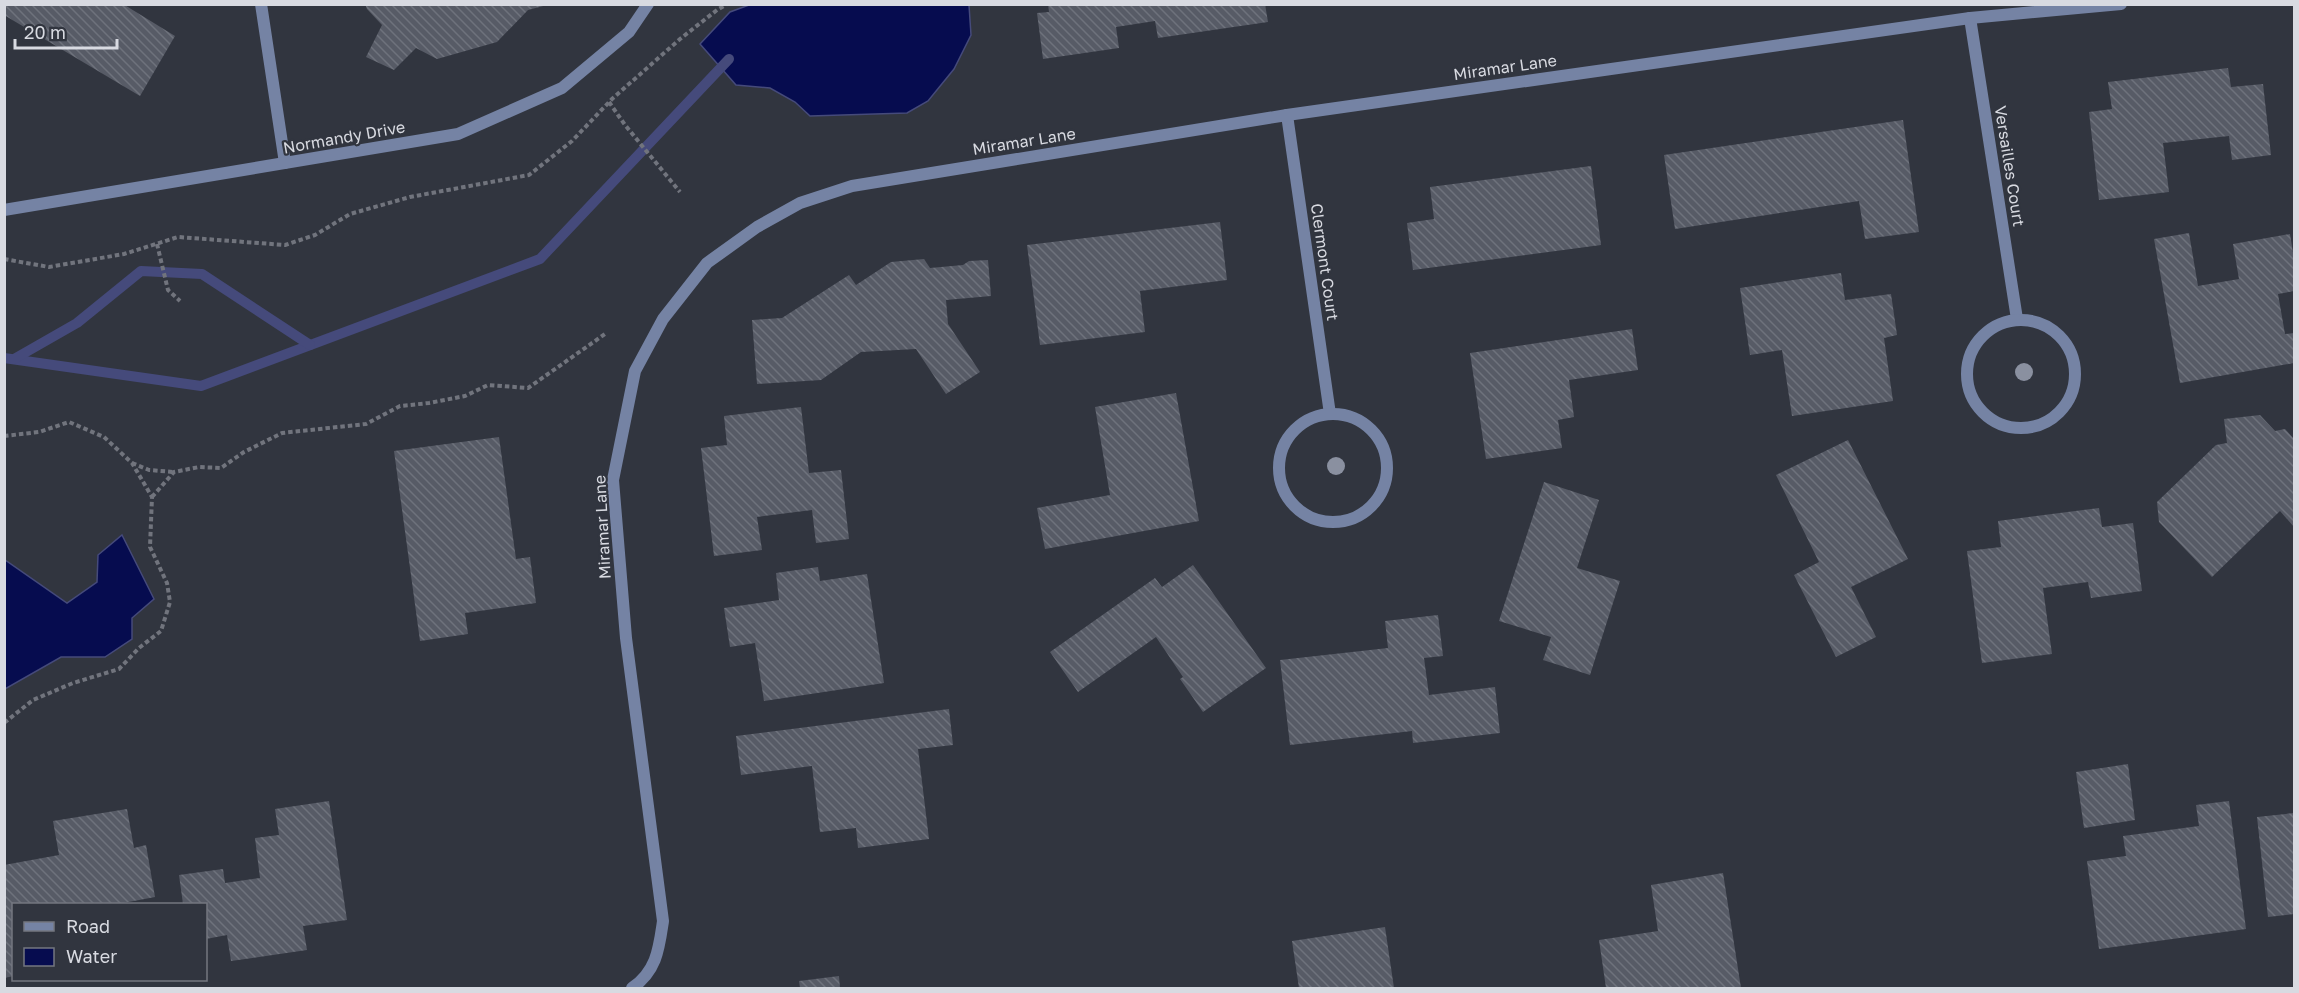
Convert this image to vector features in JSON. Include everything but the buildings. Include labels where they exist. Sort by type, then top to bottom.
[{"type":"street","points":[[261,4],[285,163]]},
{"type":"street","name":"Normandy Drive","points":[[4,210],[458,134],[562,88],[629,32],[648,4]]},
{"type":"street","name":"Miramar Lane","points":[[633,988],[640,983],[657,960],[663,921],[626,638],[613,480],[635,371],[663,319],[708,263],[757,227],[800,202],[852,186],[1287,115],[1970,18],[2121,4]]},
{"type":"street","name":"Versailles Court","points":[[1970,18],[2018,319]]},
{"type":"street","name":"Clermont Court","points":[[1287,115],[1330,414]]},
{"type":"street","points":[[2018,319],[2037,321],[2055,331],[2068,346],[2075,365],[2074,386],[2067,404],[2053,419],[2035,427],[2014,428],[1995,422],[1980,410],[1969,392],[1967,372],[1971,352],[1982,336],[1998,324],[2018,319]]},
{"type":"street","points":[[1330,414],[1349,416],[1367,426],[1380,441],[1387,460],[1386,480],[1379,498],[1365,513],[1347,522],[1327,523],[1308,517],[1292,504],[1282,487],[1278,467],[1283,447],[1294,430],[1310,419],[1330,414]]},
{"type":"path","points":[[4,259],[49,267],[158,247],[178,237],[285,244],[315,236],[350,214],[410,196],[528,175],[573,141],[609,102],[680,39],[727,4]]},
{"type":"path","points":[[609,102],[680,192]]},
{"type":"path","points":[[158,247],[168,290],[180,301]]},
{"type":"path","points":[[132,463],[149,470],[174,472],[199,467],[221,468],[244,452],[282,433],[366,424],[400,406],[465,396],[488,384],[528,388],[605,334]]},
{"type":"path","points":[[4,436],[39,432],[69,422],[104,437],[132,463],[152,497],[150,547],[167,583],[170,602],[161,631],[139,648],[119,669],[73,683],[33,700],[4,723]]},
{"type":"path","points":[[152,497],[174,472]]},
{"type":"water","points":[[749,5],[969,5],[971,35],[954,69],[928,101],[907,113],[810,116],[795,102],[770,88],[736,85],[700,44],[730,12]]},
{"type":"water","points":[[122,535],[154,599],[132,618],[132,639],[105,657],[61,657],[5,689],[5,560],[67,603],[97,582],[98,555]]},
{"type":"waterway","points":[[4,358],[201,386],[540,259],[729,59]]},
{"type":"waterway","points":[[14,359],[77,323],[141,271],[202,274],[310,345]]}]
